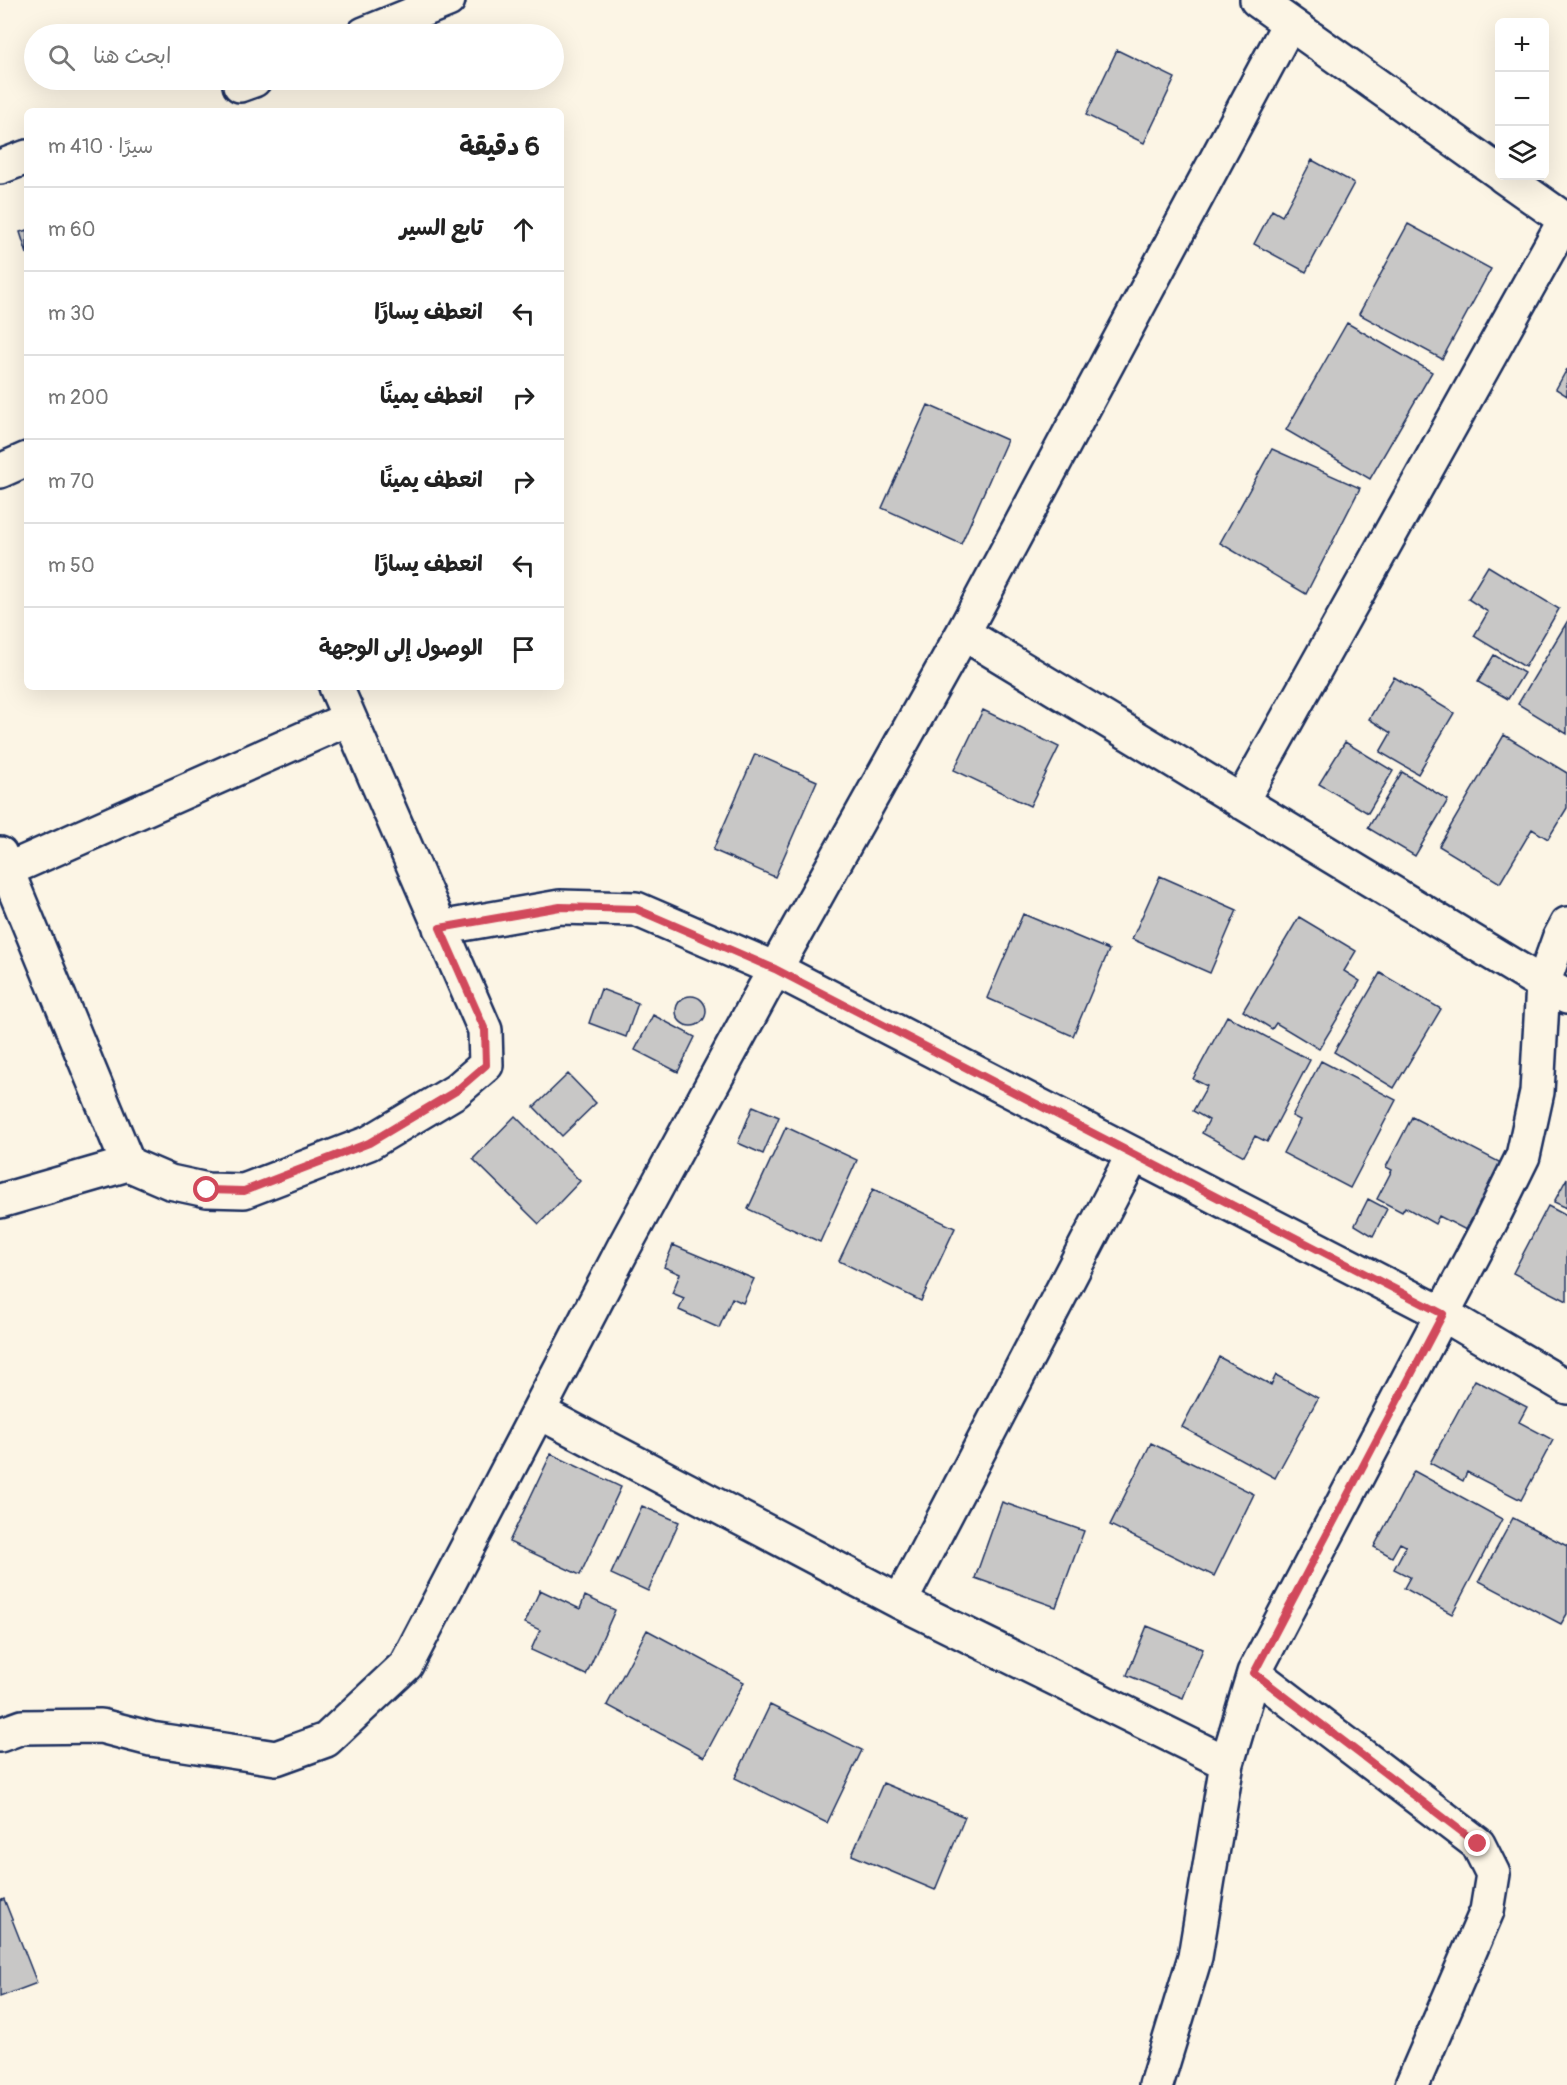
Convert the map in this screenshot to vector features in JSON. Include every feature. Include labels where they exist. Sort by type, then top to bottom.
[{"type":"street","points":[[389,24],[448,0]]},
{"type":"street","points":[[1257,0],[1495,170]]},
{"type":"street","points":[[0,1735],[22,1727],[101,1726],[151,1739],[276,1758],[326,1740],[406,1665],[624,1247],[775,969],[963,633],[1289,24]]},
{"type":"street","points":[[0,167],[24,158]]},
{"type":"street","points":[[1241,802],[1566,220],[1509,180]]},
{"type":"street","points":[[0,471],[24,460]]},
{"type":"street","points":[[963,633],[1555,990]]},
{"type":"street","points":[[0,1201],[128,1164],[170,1182],[207,1190],[244,1191],[369,1143],[456,1091],[486,1065],[485,1030],[337,690]]},
{"type":"street","points":[[128,1164],[3,862],[348,719]]},
{"type":"street","points":[[440,928],[560,907],[636,909],[775,969],[1443,1314],[1567,1387]]},
{"type":"street","points":[[1156,2085],[1196,1957],[1227,1763],[1254,1673],[1443,1314],[1523,1156],[1555,990],[1559,939],[1567,924]]},
{"type":"street","points":[[900,1602],[1133,1155]]},
{"type":"street","points":[[539,1412],[900,1602],[1227,1763]]},
{"type":"street","points":[[1254,1673],[1478,1844],[1493,1874],[1486,1911],[1412,2085]]},
{"type":"building","points":[[1117,50],[1175,78],[1144,143],[1086,115]]},
{"type":"building","points":[[1312,160],[1354,183],[1306,272],[1254,244],[1272,210],[1282,216]]},
{"type":"building","points":[[1408,224],[1491,269],[1442,359],[1359,314]]},
{"type":"building","points":[[24,231],[24,245],[20,232]]},
{"type":"building","points":[[1347,323],[1432,372],[1370,479],[1286,430]]},
{"type":"building","points":[[1567,369],[1567,396],[1556,389]]},
{"type":"building","points":[[928,405],[1007,440],[961,544],[882,508]]},
{"type":"building","points":[[1272,449],[1360,488],[1306,594],[1220,543]]},
{"type":"building","points":[[1488,566],[1559,609],[1525,667],[1474,636],[1488,612],[1468,599]]},
{"type":"building","points":[[1567,622],[1567,734],[1518,704]]},
{"type":"building","points":[[1494,655],[1524,673],[1508,699],[1478,682]]},
{"type":"building","points":[[1394,677],[1454,713],[1418,774],[1380,752],[1391,733],[1369,719]]},
{"type":"building","points":[[983,710],[1059,747],[1030,806],[954,770]]},
{"type":"building","points":[[1504,735],[1567,773],[1567,808],[1548,839],[1532,829],[1500,883],[1439,846]]},
{"type":"building","points":[[1345,742],[1393,771],[1368,813],[1319,784]]},
{"type":"building","points":[[755,754],[817,781],[775,877],[713,850]]},
{"type":"building","points":[[1402,772],[1448,800],[1415,856],[1368,828]]},
{"type":"building","points":[[1160,876],[1237,910],[1210,973],[1132,939]]},
{"type":"building","points":[[1023,914],[1109,950],[1073,1036],[987,998]]},
{"type":"building","points":[[1299,917],[1356,951],[1344,971],[1360,981],[1319,1049],[1276,1023],[1272,1029],[1243,1011]]},
{"type":"building","points":[[1380,973],[1441,1009],[1394,1088],[1334,1052]]},
{"type":"building","points":[[601,989],[638,1003],[626,1037],[589,1023]]},
{"type":"building","points":[[691,996],[697,997],[705,1005],[705,1017],[697,1025],[691,1026],[685,1025],[677,1017],[676,1011],[677,1005],[685,997]]},
{"type":"building","points":[[653,1015],[695,1037],[678,1072],[635,1050]]},
{"type":"building","points":[[1227,1016],[1310,1060],[1267,1142],[1255,1136],[1244,1156],[1202,1133],[1209,1120],[1193,1111],[1207,1086],[1193,1079]]},
{"type":"building","points":[[1321,1061],[1396,1100],[1350,1188],[1283,1153],[1300,1120],[1292,1116]]},
{"type":"building","points":[[568,1074],[596,1103],[562,1136],[534,1107]]},
{"type":"building","points":[[753,1106],[779,1117],[763,1154],[738,1143]]},
{"type":"building","points":[[515,1116],[580,1181],[539,1224],[473,1159]]},
{"type":"building","points":[[1412,1117],[1503,1164],[1468,1231],[1439,1216],[1435,1224],[1405,1207],[1402,1212],[1377,1199],[1392,1170],[1386,1167]]},
{"type":"building","points":[[786,1127],[857,1160],[820,1242],[748,1209]]},
{"type":"building","points":[[1567,1178],[1567,1208],[1554,1202]]},
{"type":"building","points":[[873,1189],[955,1228],[921,1301],[839,1261]]},
{"type":"building","points":[[1368,1199],[1387,1209],[1373,1236],[1355,1225]]},
{"type":"building","points":[[1548,1206],[1567,1216],[1567,1301],[1513,1273]]},
{"type":"building","points":[[673,1245],[754,1279],[743,1303],[732,1298],[719,1328],[679,1310],[684,1298],[672,1293],[680,1274],[664,1267]]},
{"type":"building","points":[[1219,1357],[1271,1385],[1276,1375],[1318,1398],[1275,1478],[1182,1427]]},
{"type":"building","points":[[1475,1380],[1527,1407],[1519,1422],[1553,1440],[1521,1500],[1467,1472],[1463,1481],[1430,1463]]},
{"type":"building","points":[[1151,1443],[1254,1494],[1214,1576],[1110,1525]]},
{"type":"building","points":[[551,1454],[621,1487],[580,1575],[509,1542]]},
{"type":"building","points":[[1414,1471],[1502,1519],[1452,1614],[1404,1588],[1410,1577],[1394,1569],[1406,1546],[1400,1543],[1392,1557],[1374,1547]]},
{"type":"building","points":[[1002,1502],[1084,1531],[1056,1607],[975,1578]]},
{"type":"building","points":[[642,1506],[679,1522],[648,1591],[611,1574]]},
{"type":"building","points":[[1513,1518],[1567,1546],[1567,1614],[1561,1624],[1479,1581]]},
{"type":"building","points":[[540,1590],[580,1609],[585,1596],[615,1610],[586,1675],[531,1650],[540,1630],[525,1623]]},
{"type":"building","points":[[1147,1626],[1203,1649],[1183,1698],[1127,1675]]},
{"type":"building","points":[[647,1630],[744,1682],[704,1757],[607,1705]]},
{"type":"building","points":[[770,1705],[862,1750],[827,1823],[735,1778]]},
{"type":"building","points":[[883,1783],[965,1817],[935,1890],[852,1855]]},
{"type":"building","points":[[4,1899],[37,1983],[0,1997],[0,1901]]},
{"type":"route","points":[[207,1190],[244,1191],[369,1143],[456,1091],[486,1065],[485,1030],[440,928],[560,907],[636,909],[775,969],[1443,1314],[1254,1673],[1478,1844]]}]
